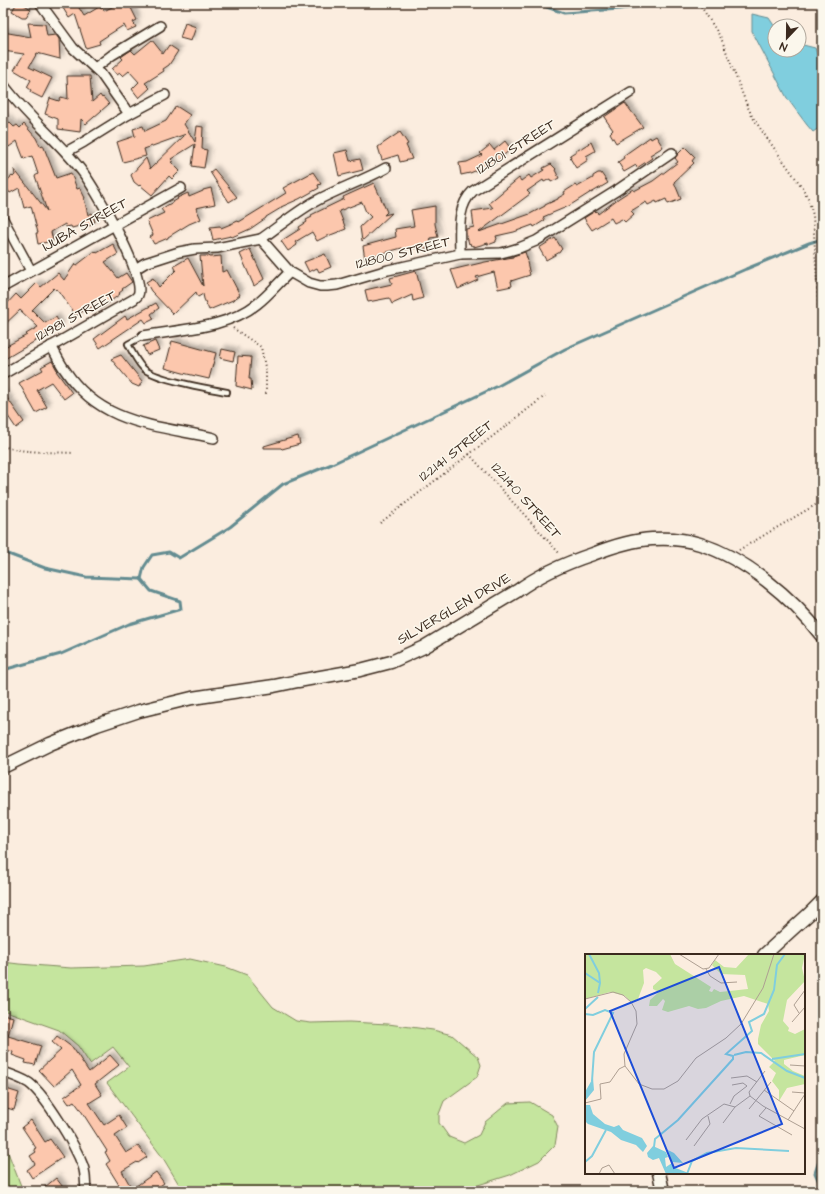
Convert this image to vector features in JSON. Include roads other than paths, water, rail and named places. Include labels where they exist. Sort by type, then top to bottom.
[{"type":"street","points":[[40,3],[73,48],[95,68],[111,87],[129,114]]},
{"type":"street","points":[[95,68],[112,55],[160,26]]},
{"type":"street","name":"121981 STREET","points":[[3,84],[27,113],[66,152],[92,185],[114,225],[135,269],[139,289],[138,295],[134,299],[3,374]]},
{"type":"street","name":"121801 STREET","points":[[460,254],[461,210],[469,195],[473,191],[631,92]]},
{"type":"street","points":[[66,152],[129,114],[165,95]]},
{"type":"street","name":"121800 STREET","points":[[261,239],[290,272],[320,286],[337,285],[388,270],[460,254],[501,252],[520,248],[536,241],[616,191],[672,153]]},
{"type":"street","points":[[135,269],[145,263],[179,252],[217,248],[261,239],[312,203],[339,189],[370,177],[386,168]]},
{"type":"street","name":"IJUBA STREET","points":[[3,287],[181,188]]},
{"type":"street","points":[[3,219],[31,271]]},
{"type":"street","points":[[143,336],[206,326],[224,321],[257,304],[290,272]]},
{"type":"street","points":[[51,346],[64,370],[76,385],[103,408],[117,415],[141,423],[214,438]]},
{"type":"street","name":"SILVERGLEN DRIVE","points":[[3,767],[50,744],[97,725],[140,711],[192,698],[274,686],[360,670],[390,662],[424,647],[531,581],[568,562],[626,543],[651,539],[679,540],[699,544],[728,556],[759,575],[780,592],[800,611],[822,636]]},
{"type":"street","points":[[765,954],[810,914],[822,901]]},
{"type":"street","points":[[3,1072],[21,1079],[30,1085],[52,1111],[83,1166],[86,1191]]},
{"type":"street","points":[[659,1174],[663,1191]]},
{"type":"lane","points":[[143,336],[128,344],[142,368],[146,371],[167,379],[227,392]]},
{"type":"water","points":[[752,14],[769,18],[767,18],[767,58],[807,58],[807,46],[815,48],[820,63],[822,84],[822,126],[813,132],[787,98],[752,31]]},
{"type":"waterway","points":[[535,3],[564,13],[619,9],[668,3]]},
{"type":"waterway","points":[[3,670],[61,654],[129,624],[181,609],[180,601],[151,591],[141,579],[144,567],[152,555],[169,552],[179,558],[230,527],[283,484],[332,464],[498,386],[565,349],[746,269],[822,239]]},
{"type":"waterway","points":[[3,552],[45,568],[86,577],[141,579]]},
{"type":"waterway","points":[[822,1152],[815,1173],[822,1189]]}]
